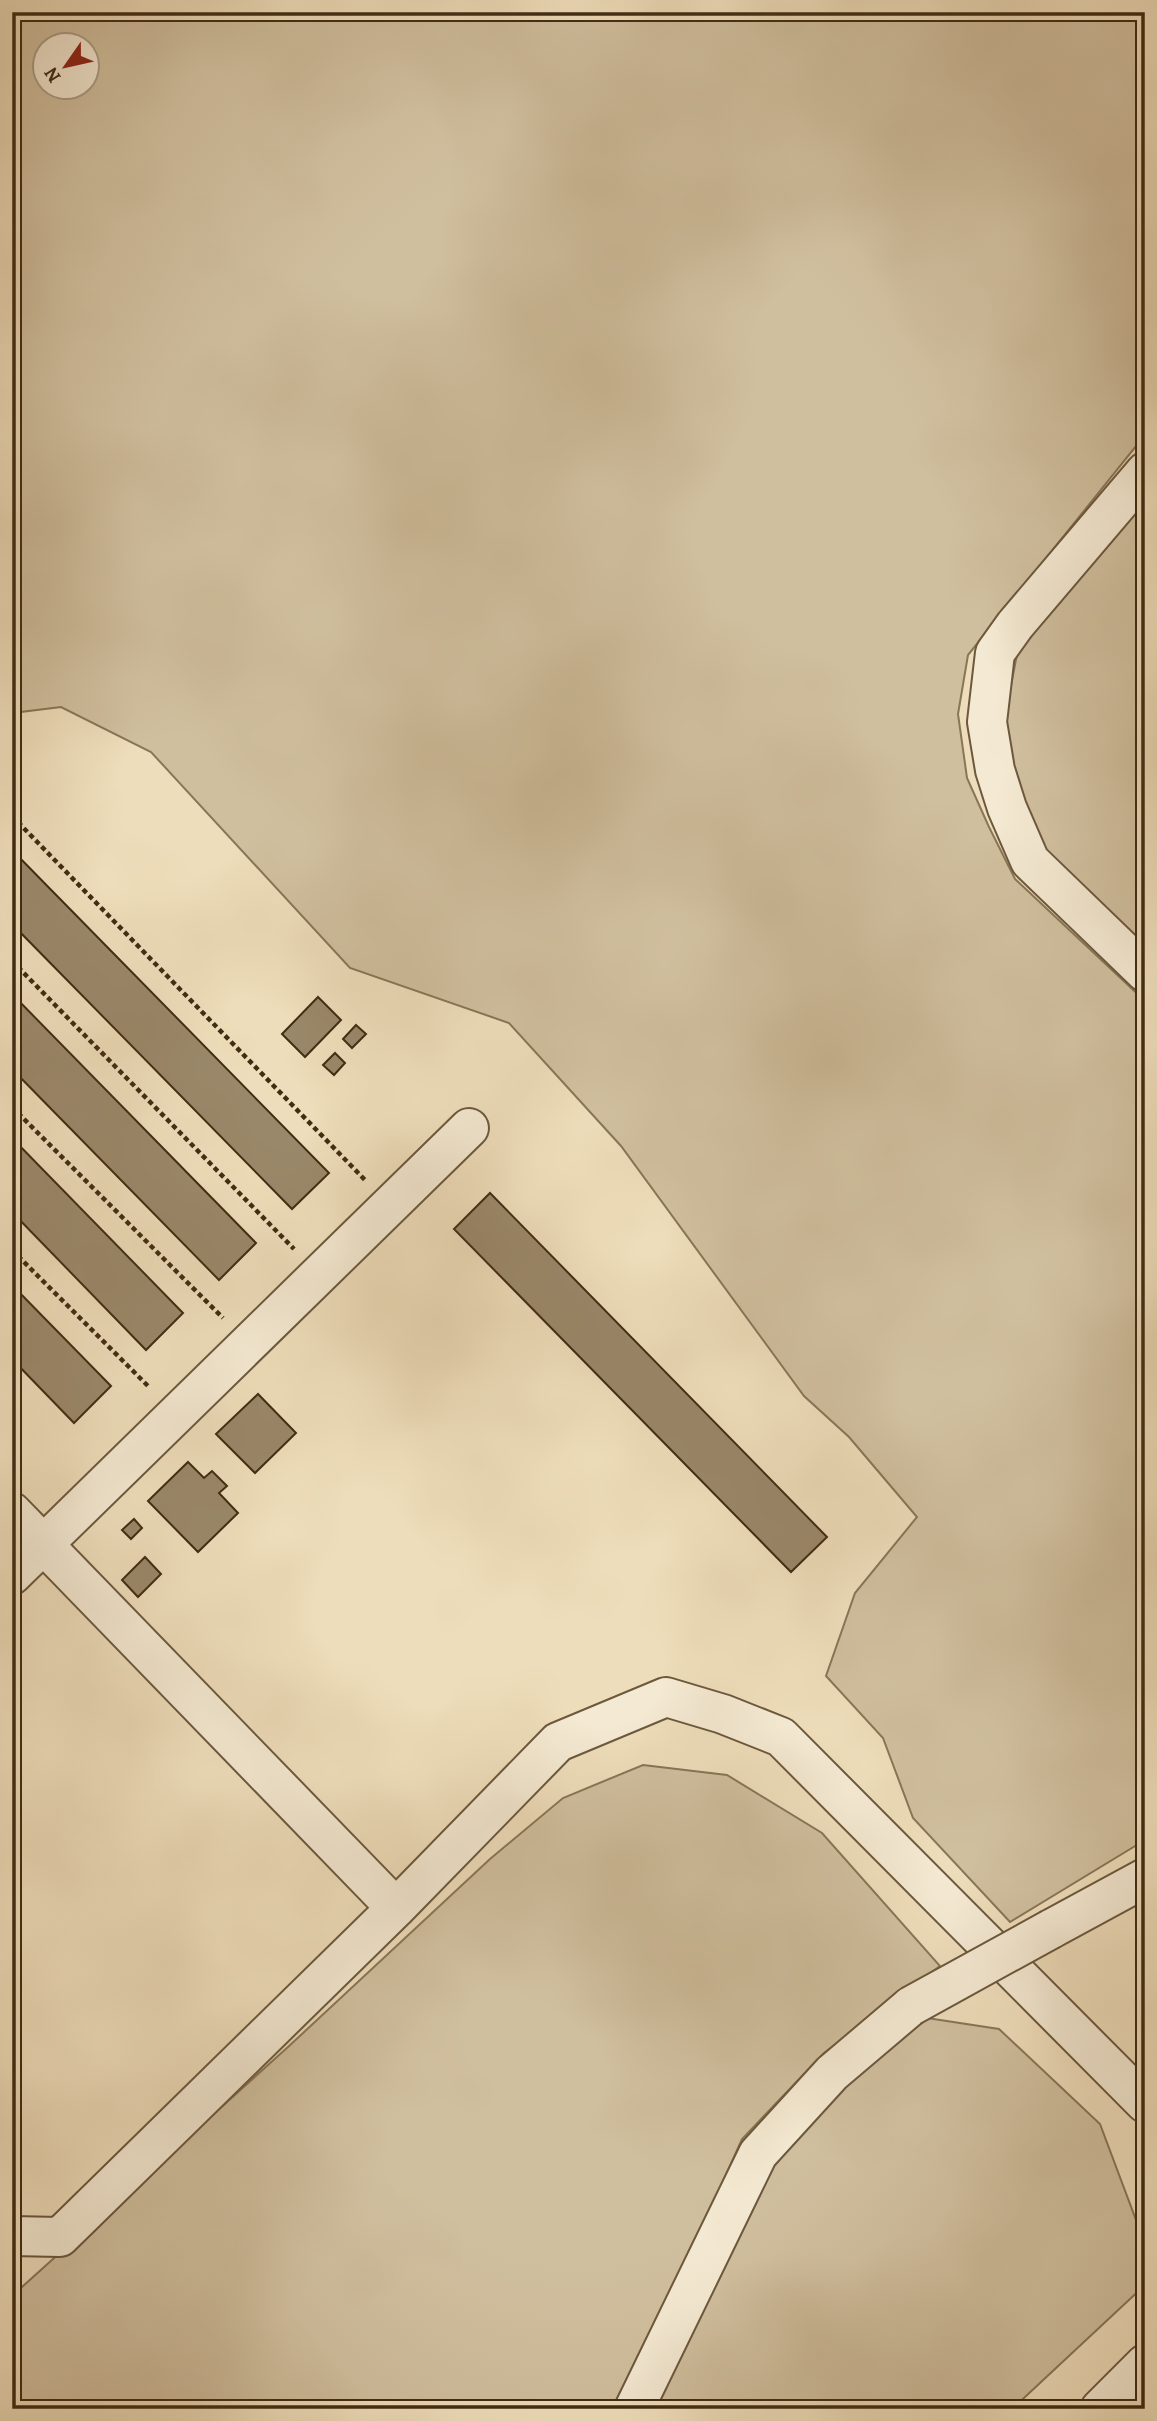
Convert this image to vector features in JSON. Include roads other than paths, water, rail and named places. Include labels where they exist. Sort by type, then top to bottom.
[{"type":"street","points":[[1145,472],[1015,625],[995,653],[987,722],[995,770],[1007,808],[1030,861],[1145,972]]},
{"type":"street","points":[[12,1575],[469,1128]]},
{"type":"street","points":[[12,1512],[396,1908]]},
{"type":"street","points":[[12,2236],[60,2237],[396,1908],[558,1742],[666,1697],[723,1714],[781,1737],[1145,2103]]},
{"type":"street","points":[[634,2409],[758,2154],[832,2073],[911,2006],[1145,1878]]},
{"type":"street","points":[[1100,2409],[1145,2364]]}]
